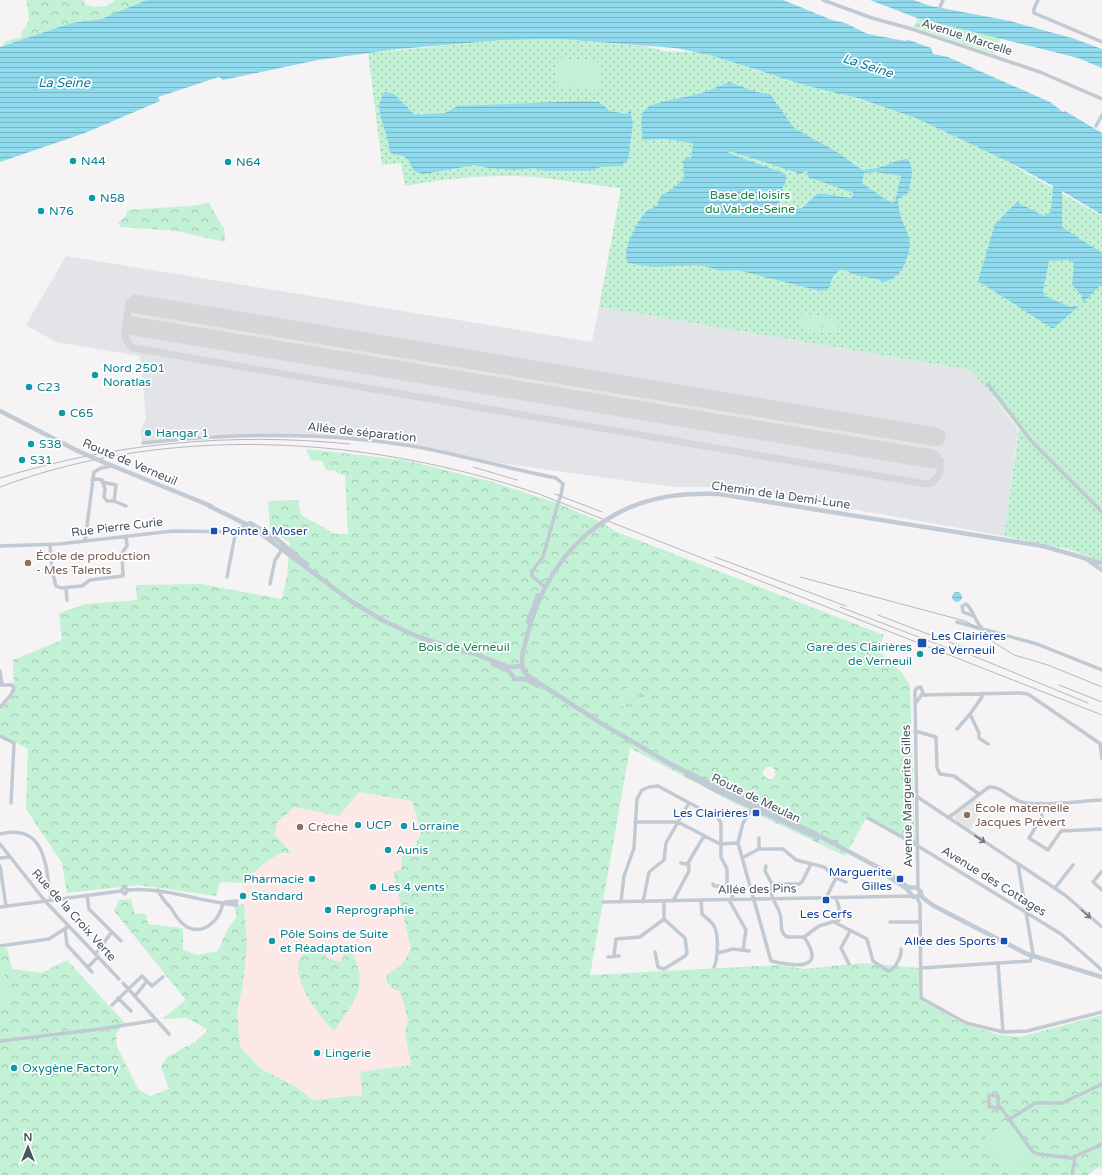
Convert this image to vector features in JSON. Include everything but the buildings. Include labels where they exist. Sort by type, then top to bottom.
[{"type":"main road","name":"Route de Verneuil","points":[[0,410],[78,451],[209,506],[250,525],[281,542],[305,562],[310,570]]},
{"type":"main road","name":"Chemin de la Demi-Lune","points":[[544,586],[557,564],[570,548],[600,524],[635,505],[672,495],[719,494],[1043,546],[1102,563]]},
{"type":"main road","name":"Route de Verneuil","points":[[209,506],[250,525],[351,601],[382,620],[416,636],[476,654],[507,666],[514,666]]},
{"type":"main road","name":"Chemin de la Demi-Lune","points":[[1083,557],[1102,570]]},
{"type":"main road","points":[[544,586],[529,628],[522,660],[524,676],[520,679],[514,678],[511,675],[511,669],[519,656],[530,616],[544,586]]},
{"type":"main road","name":"Route de Verneuil","points":[[450,647],[502,668],[511,675]]},
{"type":"main road","points":[[514,666],[524,669]]},
{"type":"main road","name":"Route de Meulan","points":[[524,669],[526,674],[535,681],[577,709]]},
{"type":"main road","name":"Route de Meulan","points":[[520,679],[528,680],[709,787],[837,845],[866,860],[908,887],[917,889]]},
{"type":"main road","name":"Route de Meulan","points":[[866,860],[905,887],[911,895],[917,897]]},
{"type":"main road","points":[[911,895],[917,889]]},
{"type":"main road","points":[[917,889],[917,897],[926,900]]},
{"type":"main road","points":[[917,889],[926,900],[934,906],[1032,957],[1102,978]]},
{"type":"street","name":"Avenue Marcelle","points":[[823,0],[872,18],[912,29],[1040,72],[1102,99]]},
{"type":"street","points":[[940,7],[943,0]]},
{"type":"street","points":[[1038,0],[1034,13],[1102,42]]},
{"type":"street","points":[[1096,126],[1102,116]]},
{"type":"street","points":[[988,384],[1032,442],[1102,512]]},
{"type":"street","name":"Allée de séparation","points":[[143,443],[198,437],[251,435],[289,435],[385,443],[429,449],[556,478],[563,484],[561,494],[543,557],[532,571],[532,576],[544,586]]},
{"type":"street","points":[[84,541],[92,480],[96,470],[112,466]]},
{"type":"street","points":[[92,480],[97,478],[102,482],[105,489],[104,497],[107,501],[114,501],[126,506]]},
{"type":"street","points":[[102,482],[114,483],[116,485],[114,501]]},
{"type":"street","points":[[227,577],[237,530],[240,524],[239,520]]},
{"type":"street","name":"Rue Pierre Curie","points":[[0,546],[50,545],[178,530],[237,530],[250,525]]},
{"type":"street","points":[[50,545],[55,585],[60,588],[66,588],[82,586],[90,580],[123,576],[122,554],[127,546],[126,536]]},
{"type":"street","points":[[270,584],[275,560],[282,549],[281,542]]},
{"type":"street","points":[[66,588],[67,600]]},
{"type":"street","points":[[973,616],[982,629]]},
{"type":"street","points":[[957,622],[1037,644],[1102,670]]},
{"type":"street","points":[[0,671],[1,685],[12,685],[14,688],[11,695],[0,707]]},
{"type":"street","points":[[936,694],[918,687],[915,692],[917,695],[1019,693],[1034,697],[1101,744],[1102,759]]},
{"type":"street","name":"Avenue Marguerite Gilles","points":[[915,704],[923,689]]},
{"type":"street","name":"Avenue Marguerite Gilles","points":[[915,692],[918,846],[917,889]]},
{"type":"street","points":[[957,729],[982,697],[982,693]]},
{"type":"street","points":[[970,714],[979,733],[979,738],[988,744]]},
{"type":"street","points":[[915,732],[936,737],[937,768],[940,774],[954,776],[978,794]]},
{"type":"street","points":[[0,740],[0,736],[14,743],[11,803]]},
{"type":"street","points":[[621,902],[624,876],[634,848],[638,796],[642,790],[649,787],[658,786],[688,804],[695,805],[708,813],[715,814],[719,817],[721,823],[721,856],[727,869],[727,886],[734,900]]},
{"type":"street","points":[[948,818],[985,789],[993,787],[1020,802],[1041,803],[1102,800]]},
{"type":"street","points":[[916,796],[1055,888],[1102,927]]},
{"type":"street","points":[[1041,803],[1042,816],[1029,838],[1048,850],[1061,832],[1102,829]]},
{"type":"street","points":[[643,902],[648,876],[652,868],[664,860],[665,846],[688,804]]},
{"type":"street","points":[[752,806],[740,830],[738,844],[771,961],[798,966],[810,960],[813,951],[804,936]]},
{"type":"street","name":"Avenue des Cottages","points":[[868,818],[918,846],[1061,934],[1102,970]]},
{"type":"street","points":[[635,822],[678,822],[720,844],[738,844]]},
{"type":"street","points":[[0,834],[23,832],[31,838],[43,853],[46,862],[51,900]]},
{"type":"street","points":[[674,901],[689,871],[688,865],[704,836]]},
{"type":"street","points":[[760,838],[760,849]]},
{"type":"street","name":"Rue de la Croix Verte","points":[[0,844],[44,901],[119,979]]},
{"type":"street","points":[[742,858],[760,849],[783,849],[796,860],[824,867],[836,878],[846,882]]},
{"type":"street","points":[[0,858],[9,856]]},
{"type":"street","points":[[681,863],[688,865]]},
{"type":"street","points":[[772,884],[799,884],[802,882],[812,864]]},
{"type":"street","points":[[921,968],[1030,962],[1032,957],[1018,864]]},
{"type":"street","points":[[1055,888],[1073,865]]},
{"type":"street","points":[[0,866],[6,906]]},
{"type":"street","points":[[766,866],[765,870],[772,884],[772,899],[781,915],[781,930],[784,936],[804,936],[823,924],[836,922],[867,939],[873,961],[888,970],[893,968],[902,953],[901,949]]},
{"type":"street","points":[[1102,871],[1093,882],[1102,890]]},
{"type":"street","points":[[826,898],[836,878]]},
{"type":"street","points":[[713,884],[714,886],[727,886]]},
{"type":"street","points":[[0,907],[121,891],[125,894],[128,890],[158,890],[193,899],[223,903],[237,903]]},
{"type":"street","points":[[158,890],[182,923],[193,928],[206,927],[214,922],[221,912],[223,903]]},
{"type":"street","name":"Allée des Pins","points":[[603,902],[754,900],[911,895]]},
{"type":"street","points":[[87,896],[89,908],[121,941]]},
{"type":"street","points":[[917,897],[920,904],[921,998],[966,1023],[1003,1032],[1026,1031],[1102,1012]]},
{"type":"street","points":[[836,898],[839,920],[836,922]]},
{"type":"street","points":[[701,900],[702,914],[714,925],[716,930],[718,953],[714,967]]},
{"type":"street","points":[[729,900],[746,930],[743,950]]},
{"type":"street","points":[[920,904],[926,900]]},
{"type":"street","points":[[655,952],[658,967],[664,969],[685,956],[687,953],[686,938],[664,918],[664,901]]},
{"type":"street","points":[[614,956],[616,939],[640,937],[664,918]]},
{"type":"street","points":[[890,922],[920,922]]},
{"type":"street","points":[[0,946],[48,939],[69,926]]},
{"type":"street","points":[[65,929],[67,945],[92,972]]},
{"type":"street","points":[[848,964],[842,948],[850,931]]},
{"type":"street","points":[[88,967],[104,945],[106,938],[112,932]]},
{"type":"street","points":[[718,953],[733,949],[749,951]]},
{"type":"street","points":[[608,957],[619,956]]},
{"type":"street","points":[[998,964],[1003,1032]]},
{"type":"street","points":[[112,1005],[142,976],[152,986],[163,977]]},
{"type":"street","points":[[135,996],[148,981]]},
{"type":"street","points":[[123,983],[169,1034]]},
{"type":"street","points":[[118,998],[131,1011]]},
{"type":"street","points":[[0,1041],[101,1029],[157,1020]]},
{"type":"street","points":[[1010,1119],[1035,1103],[1062,1103],[1102,1084]]},
{"type":"street","points":[[1001,1108],[988,1107],[989,1095],[998,1096],[998,1105],[1001,1108],[1010,1119],[1033,1152],[1067,1159],[1075,1157],[1102,1144]]},
{"type":"street","points":[[1072,1175],[1075,1157]]},
{"type":"shaded area","points":[[66,256],[592,342],[599,307],[971,370],[1018,429],[1004,536],[729,487],[674,487],[492,462],[399,442],[271,434],[203,435],[142,444],[141,430],[146,419],[140,356],[56,342],[26,325]]},
{"type":"shaded area","points":[[359,792],[412,801],[421,832],[401,870],[393,872],[411,949],[402,965],[387,974],[393,989],[400,990],[408,1019],[405,1033],[411,1065],[360,1072],[362,1095],[313,1100],[295,1086],[261,1069],[240,1047],[237,1012],[243,985],[247,946],[243,883],[261,866],[280,853],[292,853],[275,835],[277,823],[294,807],[339,816]]},
{"type":"shaded area","name":"École maternelle Jacques Prévert","points":[[974,799],[983,807],[970,830],[958,823],[955,817],[956,813]]},
{"type":"green space","points":[[26,0],[84,0],[85,5],[94,7],[107,6],[115,0],[151,0],[124,11],[3,49],[4,42],[21,37],[22,32],[28,23],[29,13]]},
{"type":"green space","points":[[917,18],[1001,38],[995,54],[983,50],[984,44],[966,38],[954,31],[950,34],[948,31],[916,23]]},
{"type":"green space","points":[[916,23],[933,28],[954,31],[966,38],[985,44],[983,50],[914,27]]},
{"type":"green space","name":"Base de loisirs du Val-de-Seine","points":[[559,39],[644,46],[664,51],[711,53],[755,70],[803,82],[934,123],[1009,162],[1102,216],[1102,561],[1068,549],[1004,536],[1019,428],[971,370],[599,307],[620,188],[519,176],[486,176],[405,186],[401,163],[382,165],[368,53],[504,40]]},
{"type":"green space","points":[[558,58],[602,62],[600,91],[556,86]]},
{"type":"green space","points":[[209,203],[224,229],[225,242],[177,231],[121,227],[118,223],[126,216],[127,210],[190,206]]},
{"type":"green space","points":[[802,313],[823,317],[821,332],[800,329]]},
{"type":"green space","points":[[825,317],[839,319],[837,334],[822,332]]},
{"type":"green space","name":"Bois de Verneuil","points":[[306,449],[404,460],[493,482],[554,502],[599,521],[617,532],[884,635],[878,651],[902,673],[910,685],[915,843],[867,817],[845,856],[738,805],[630,748],[590,975],[779,965],[804,969],[863,963],[919,968],[919,999],[963,1024],[1000,1035],[1020,1037],[1102,1015],[1102,1170],[1099,1166],[1088,1175],[971,1175],[954,1161],[943,1175],[0,1175],[0,1004],[10,1001],[4,975],[0,976],[0,948],[7,948],[12,969],[41,973],[67,960],[125,1023],[116,1034],[117,1047],[138,1089],[150,1096],[169,1089],[161,1066],[167,1057],[195,1042],[208,1030],[187,1018],[162,1019],[186,1000],[114,911],[119,900],[131,899],[135,914],[146,914],[148,924],[183,928],[183,950],[197,955],[218,951],[227,930],[237,916],[234,907],[244,904],[247,946],[243,985],[237,1012],[240,1047],[261,1069],[295,1086],[313,1100],[362,1095],[360,1072],[411,1065],[405,1033],[408,1019],[400,991],[393,989],[386,981],[387,974],[402,965],[411,949],[393,872],[401,870],[402,848],[415,846],[421,832],[412,801],[359,792],[339,816],[294,807],[277,823],[275,835],[292,853],[280,853],[261,866],[243,883],[220,882],[216,896],[139,885],[67,893],[62,863],[26,809],[28,749],[0,734],[0,709],[14,695],[13,660],[62,640],[59,613],[86,604],[137,600],[136,585],[201,584],[282,599],[287,577],[290,543],[270,529],[268,501],[298,500],[301,515],[335,534],[348,534],[345,475],[337,473],[336,471],[326,470],[322,461],[311,460]],"holes":[[[628,688],[639,690],[646,696],[647,701],[641,705],[633,705],[627,710],[622,706],[620,696],[621,690]],[[766,767],[772,767],[775,770],[775,776],[772,779],[768,779],[763,775],[763,771]]]},
{"type":"green space","points":[[628,688],[639,690],[646,696],[647,701],[641,705],[633,705],[627,710],[622,706],[620,696],[621,690]]},
{"type":"green space","points":[[348,944],[355,958],[360,981],[355,999],[334,1031],[321,1017],[308,997],[299,976],[298,966],[300,958],[305,952],[324,945],[326,958],[341,962]]},
{"type":"green space","points":[[4,975],[10,1002],[0,1004],[0,976]]},
{"type":"green space","points":[[1009,1121],[1034,1156],[1007,1174],[983,1139]]},
{"type":"green space","points":[[954,1161],[971,1175],[943,1175]]},
{"type":"water","name":"La Seine","points":[[147,0],[783,0],[832,20],[845,23],[868,34],[905,41],[909,40],[931,48],[933,54],[948,57],[1050,102],[1063,112],[1065,111],[1102,133],[1102,215],[1062,191],[1062,227],[1102,253],[1102,284],[1083,303],[1082,296],[1072,285],[1074,263],[1068,260],[1049,261],[1043,291],[1045,296],[1071,307],[1079,306],[1053,329],[978,281],[995,224],[1017,202],[1044,216],[1051,212],[1053,186],[1009,162],[916,118],[857,98],[808,86],[710,55],[675,48],[559,39],[504,40],[398,49],[318,60],[223,80],[219,77],[158,97],[160,101],[85,133],[0,162],[0,47],[72,23],[101,19]]},
{"type":"water","points":[[870,0],[913,0],[931,6],[1010,21],[1072,38],[1102,49],[1102,68],[1078,58],[917,18]]},
{"type":"water","points":[[729,82],[756,92],[770,94],[794,128],[837,152],[862,170],[878,168],[896,161],[908,159],[912,175],[908,193],[898,199],[898,202],[900,215],[908,234],[910,245],[904,266],[891,280],[883,282],[874,278],[855,275],[846,270],[839,270],[833,277],[828,289],[820,291],[737,270],[722,271],[700,265],[654,267],[628,263],[626,258],[631,236],[642,216],[650,209],[657,206],[661,195],[668,192],[684,179],[683,161],[687,157],[691,158],[693,143],[664,139],[643,140],[641,123],[644,111],[652,105],[698,94]],"holes":[[[730,151],[801,174],[807,170],[808,177],[854,193],[851,198],[818,193],[802,208],[789,210],[781,205],[778,197],[786,181],[786,174],[728,153]],[[876,172],[901,176],[895,201],[891,203],[862,183],[864,173]]]},
{"type":"water","points":[[385,92],[394,94],[415,115],[445,113],[458,106],[584,101],[599,102],[610,111],[627,114],[631,109],[633,124],[628,160],[621,166],[601,167],[589,171],[544,171],[534,168],[516,170],[488,168],[475,165],[424,174],[414,171],[409,161],[404,156],[392,154],[389,150],[387,135],[379,106]]},
{"type":"water","points":[[957,592],[962,597],[957,602],[952,597]]},
{"type":"taxiway","points":[[126,324],[129,303],[136,304]]},
{"type":"taxiway","points":[[133,326],[126,324],[125,334],[126,340],[133,348],[926,484],[932,483],[939,475],[941,461],[932,459]]},
{"type":"runway","points":[[136,304],[936,437]]},
{"type":"runway","points":[[133,326],[932,459]]},
{"type":"railway","points":[[0,478],[86,456],[173,443],[261,439],[350,444]]},
{"type":"railway","points":[[0,487],[65,467],[132,453],[200,446],[270,445],[339,449],[407,459],[474,474],[539,494],[1102,715]]},
{"type":"railway","points":[[473,467],[517,480]]},
{"type":"railway","points":[[555,494],[602,512]]},
{"type":"railway","points":[[715,557],[846,606]]},
{"type":"railway","points":[[800,577],[965,621],[1014,655],[1048,665],[1102,687]]},
{"type":"railway","points":[[840,607],[958,652]]},
{"type":"railway","points":[[878,615],[962,647]]},
{"type":"railway","points":[[954,648],[1088,703]]},
{"type":"railway","points":[[1059,685],[1102,702]]},
{"type":"place","name":"N44","points":[[73,161]]},
{"type":"place","name":"N64","points":[[228,162]]},
{"type":"place","name":"N58","points":[[92,198]]},
{"type":"place","name":"N76","points":[[41,211]]},
{"type":"place","name":"Nord 2501 Noratlas","points":[[95,375]]},
{"type":"place","name":"C23","points":[[29,387]]},
{"type":"place","name":"C65","points":[[62,413]]},
{"type":"place","name":"Hangar 1","points":[[148,433]]},
{"type":"place","name":"S38","points":[[31,444]]},
{"type":"place","name":"S31","points":[[22,460]]},
{"type":"place","name":"Pointe à Moser","points":[[214,531]]},
{"type":"place","name":"École de production - Mes Talents","points":[[28,563]]},
{"type":"place","name":"Les Clairières de Verneuil","points":[[922,643]]},
{"type":"place","name":"Gare des Clairières de Verneuil","points":[[920,654]]},
{"type":"place","name":"Les Clairières","points":[[756,813]]},
{"type":"place","name":"École maternelle Jacques Prévert","points":[[967,815]]},
{"type":"place","name":"UCP","points":[[358,825]]},
{"type":"place","name":"Lorraine","points":[[404,826]]},
{"type":"place","name":"Crèche","points":[[300,827]]},
{"type":"place","name":"Aunis","points":[[388,850]]},
{"type":"place","name":"Pharmacie","points":[[312,879]]},
{"type":"place","name":"Marguerite Gilles","points":[[900,879]]},
{"type":"place","name":"Les 4 vents","points":[[373,887]]},
{"type":"place","name":"Standard","points":[[243,896]]},
{"type":"place","name":"Les Cerfs","points":[[826,900]]},
{"type":"place","name":"Reprographie","points":[[328,910]]},
{"type":"place","name":"Pôle Soins de Suite et Réadaptation","points":[[272,941]]},
{"type":"place","name":"Allée des Sports","points":[[1004,941]]},
{"type":"place","name":"Lingerie","points":[[317,1053]]},
{"type":"place","name":"Oxygène Factory","points":[[14,1068]]}]
